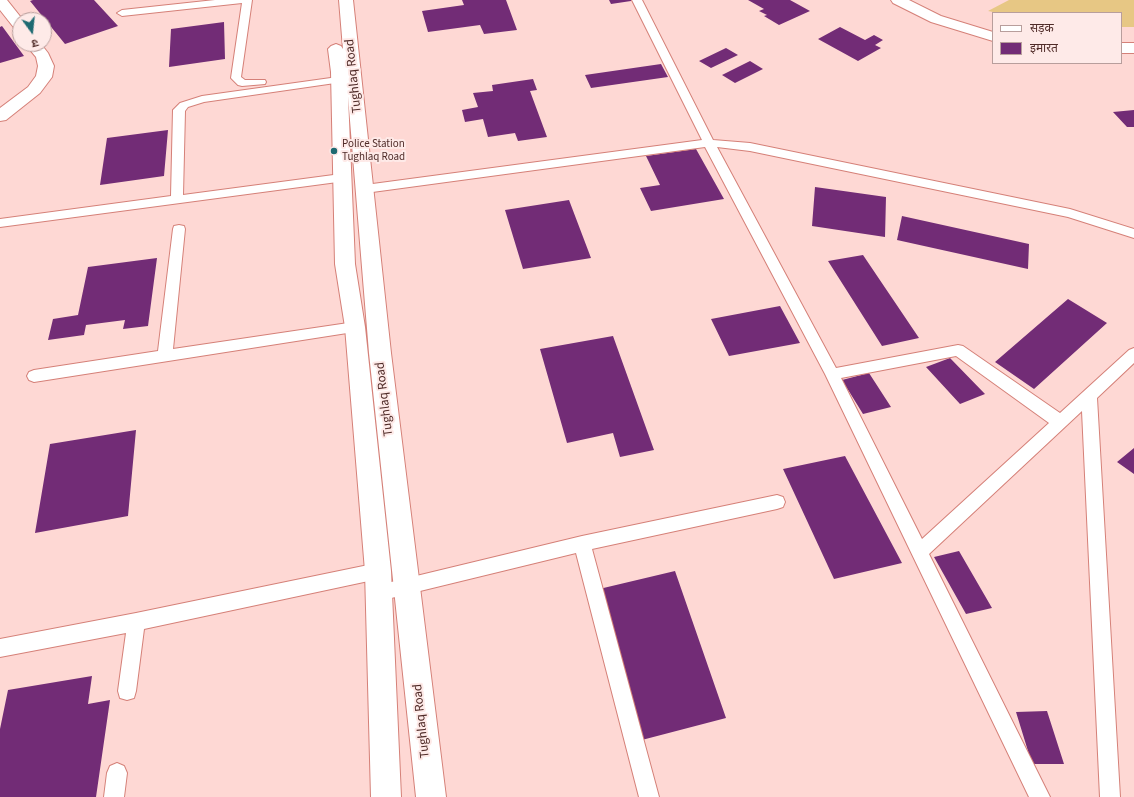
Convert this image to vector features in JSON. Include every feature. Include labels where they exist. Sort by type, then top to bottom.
[{"type":"main road","points":[[0,0],[12,16]]},
{"type":"main road","name":"Tughlaq Road","points":[[331,0],[338,76],[345,264],[355,327],[378,571],[386,797]]},
{"type":"main road","name":"Tughlaq Road","points":[[346,0],[380,353],[431,797]]},
{"type":"main road","points":[[898,0],[936,19],[992,37]]},
{"type":"main road","points":[[1122,48],[1134,48]]},
{"type":"main road","points":[[0,116],[34,90],[44,77],[46,66],[40,52]]},
{"type":"lane","points":[[122,13],[242,0]]},
{"type":"lane","points":[[247,0],[236,78],[238,81],[249,84],[338,76]]},
{"type":"lane","points":[[637,0],[709,143],[832,374],[1040,797]]},
{"type":"lane","points":[[177,200],[179,110],[184,105],[202,99],[338,76]]},
{"type":"lane","points":[[365,189],[709,143],[750,147],[958,189],[1070,213],[1134,234]]},
{"type":"lane","points":[[0,223],[341,178]]},
{"type":"lane","points":[[165,356],[179,229]]},
{"type":"lane","points":[[34,376],[355,327]]},
{"type":"lane","points":[[832,374],[958,350],[1060,422]]},
{"type":"lane","points":[[920,552],[1134,354]]},
{"type":"lane","points":[[1089,396],[1110,797]]},
{"type":"lane","points":[[379,593],[582,544],[777,502]]},
{"type":"lane","points":[[582,544],[649,797]]},
{"type":"lane","points":[[0,648],[136,622],[378,571]]},
{"type":"lane","points":[[127,691],[136,622]]},
{"type":"lane","points":[[114,797],[117,773]]},
{"type":"shaded area","points":[[1009,0],[1134,0],[1134,27],[1122,27],[1122,12],[988,11]]},
{"type":"building","points":[[94,0],[118,26],[65,44],[52,28],[52,12],[39,12],[30,1]]},
{"type":"building","points":[[462,0],[506,0],[517,30],[484,34],[480,25],[428,32],[422,11],[464,5]]},
{"type":"building","points":[[609,0],[631,0],[631,1],[611,4]]},
{"type":"building","points":[[748,0],[790,0],[810,11],[779,25],[764,16],[767,15],[759,11],[764,9]]},
{"type":"building","points":[[224,22],[225,59],[169,67],[171,29]]},
{"type":"building","points":[[2,26],[12,40],[12,52],[21,52],[24,56],[0,63],[0,27]]},
{"type":"building","points":[[840,27],[865,40],[874,35],[883,40],[875,45],[881,48],[858,61],[818,39]]},
{"type":"building","points":[[726,48],[738,55],[711,68],[699,61]]},
{"type":"building","points":[[750,61],[763,69],[735,83],[722,75]]},
{"type":"building","points":[[661,64],[668,77],[591,88],[585,75]]},
{"type":"building","points":[[533,79],[537,90],[530,91],[547,137],[518,141],[515,133],[488,137],[483,119],[465,122],[462,110],[478,107],[473,93],[493,91],[492,85]]},
{"type":"building","points":[[1134,110],[1134,127],[1127,127],[1113,112]]},
{"type":"building","points":[[168,130],[164,176],[100,185],[107,138]]},
{"type":"building","points":[[696,149],[724,199],[651,211],[640,188],[660,185],[646,156]]},
{"type":"building","points":[[815,187],[886,197],[885,237],[812,226]]},
{"type":"building","points":[[569,200],[591,258],[523,269],[505,210]]},
{"type":"building","points":[[902,216],[1029,244],[1028,269],[897,240]]},
{"type":"building","points":[[863,255],[919,338],[882,346],[828,261]]},
{"type":"building","points":[[157,258],[148,326],[123,329],[125,320],[86,325],[84,335],[48,340],[53,319],[78,315],[88,267]]},
{"type":"building","points":[[1068,299],[1107,323],[1034,389],[995,362]]},
{"type":"building","points":[[780,306],[800,343],[729,356],[711,319]]},
{"type":"building","points":[[613,336],[654,450],[620,457],[613,433],[567,443],[540,349]]},
{"type":"building","points":[[950,358],[985,394],[960,404],[926,367]]},
{"type":"building","points":[[869,373],[891,407],[863,414],[842,380]]},
{"type":"building","points":[[136,430],[128,516],[35,533],[50,444]]},
{"type":"building","points":[[1134,448],[1134,474],[1117,462]]},
{"type":"building","points":[[845,456],[902,563],[834,579],[783,469]]},
{"type":"building","points":[[959,551],[992,608],[966,614],[934,557]]},
{"type":"building","points":[[675,571],[726,718],[638,741],[595,590]]},
{"type":"building","points":[[92,676],[88,704],[110,700],[96,797],[0,797],[0,729],[8,690]]},
{"type":"building","points":[[1047,711],[1064,764],[1032,764],[1016,712]]},
{"type":"place","name":"Police Station Tughlaq Road","points":[[334,151]]}]
